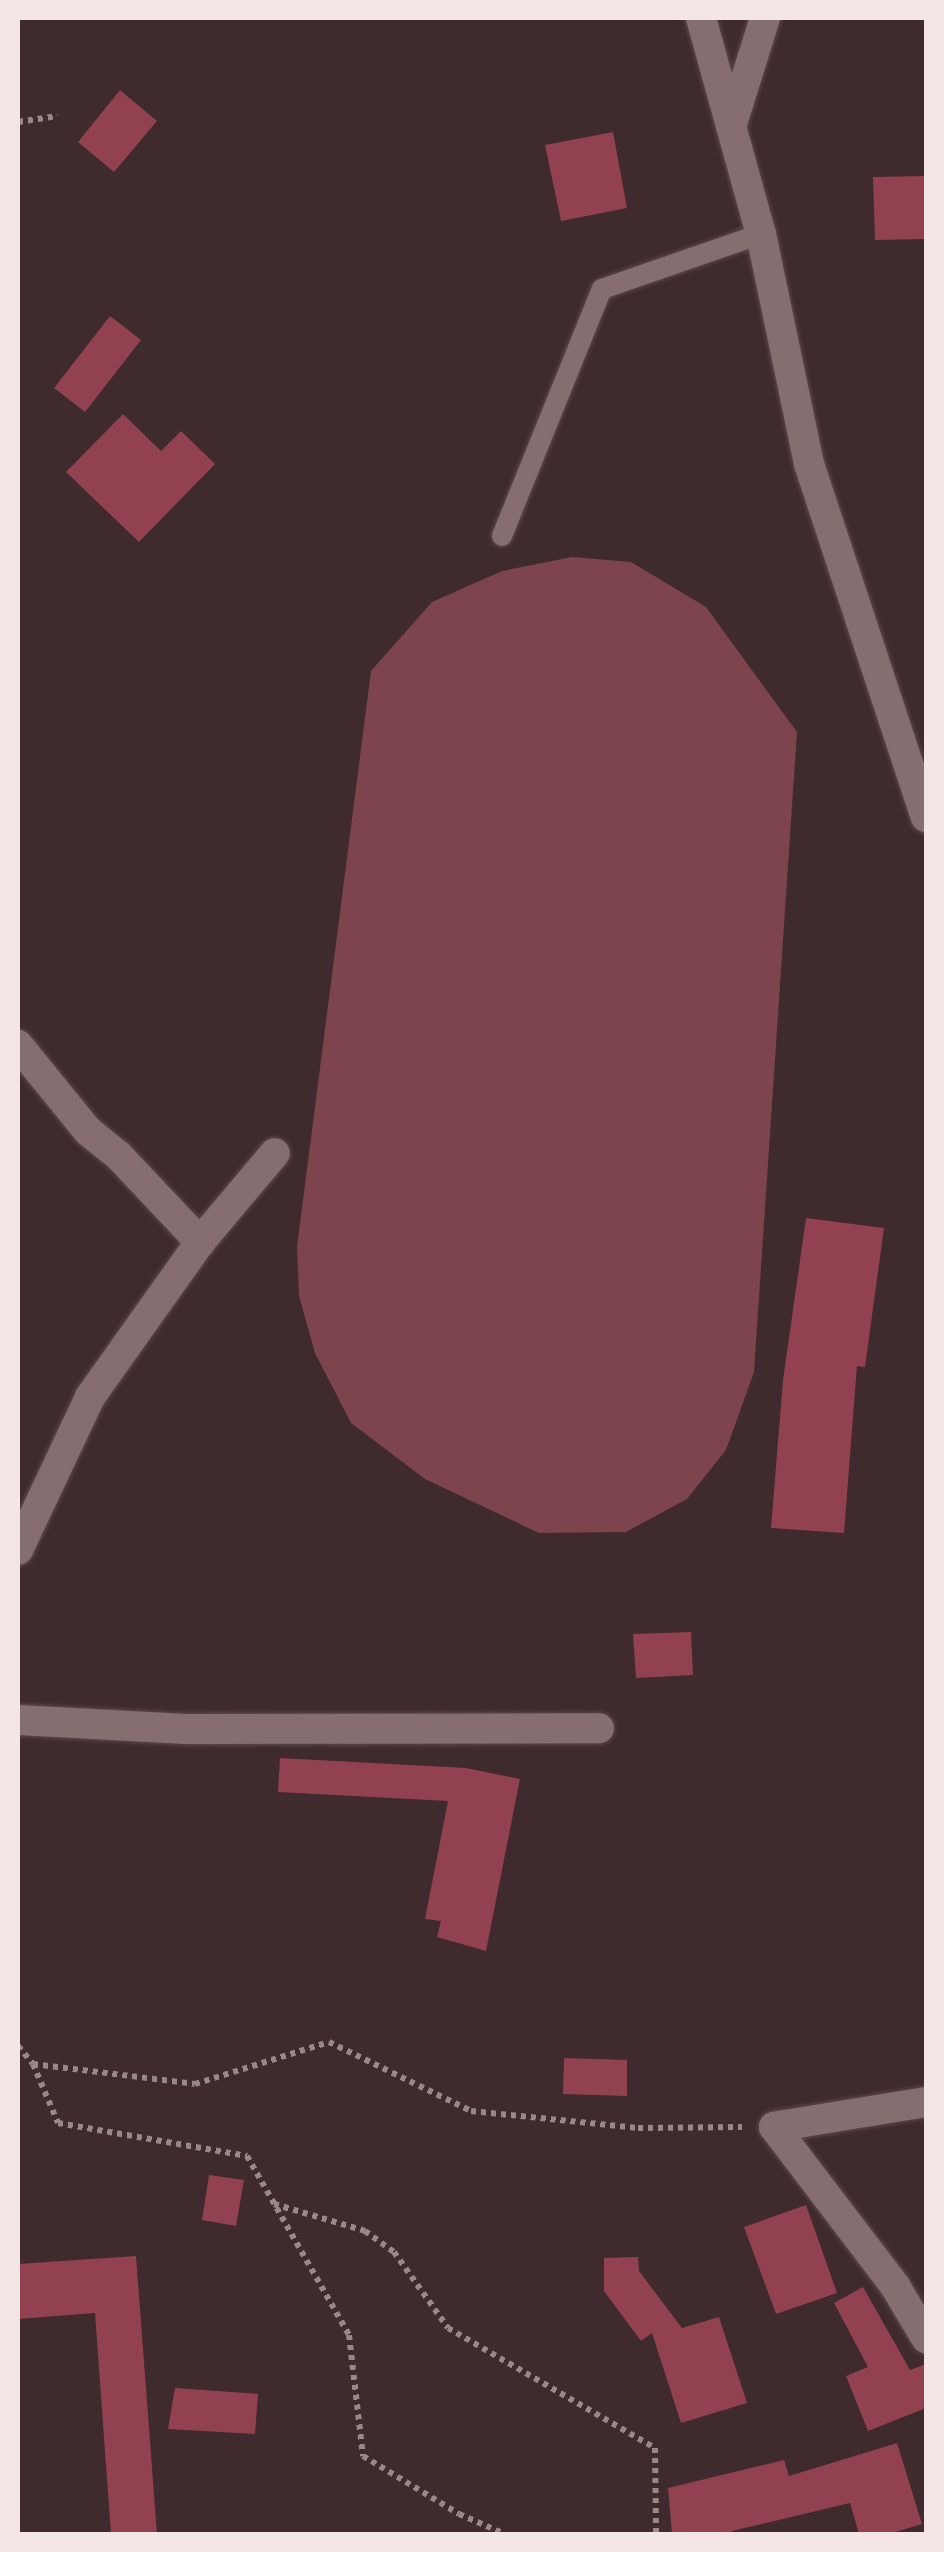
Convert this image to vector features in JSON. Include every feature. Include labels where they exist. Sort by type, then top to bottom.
[{"type":"street","points":[[700,18],[762,234],[809,464],[926,818]]},
{"type":"street","points":[[730,130],[764,18]]},
{"type":"street","points":[[18,1046],[88,1131],[118,1155],[200,1242]]},
{"type":"street","points":[[18,1550],[90,1398],[200,1242],[275,1153]]},
{"type":"street","points":[[18,1720],[186,1729],[599,1728]]},
{"type":"street","points":[[926,2102],[774,2127],[895,2286],[926,2338]]},
{"type":"lane","points":[[502,536],[602,289],[762,234]]},
{"type":"path","points":[[18,122],[58,116]]},
{"type":"path","points":[[32,2064],[195,2084],[329,2042],[471,2112],[638,2128],[774,2127]]},
{"type":"path","points":[[18,2046],[32,2064],[58,2123],[247,2156],[349,2335],[363,2456],[458,2514],[505,2534]]},
{"type":"path","points":[[273,2204],[365,2231],[394,2252],[448,2328],[655,2448],[656,2534]]},
{"type":"shaded area","points":[[572,557],[631,562],[706,607],[797,732],[754,1372],[726,1450],[687,1499],[626,1532],[539,1533],[425,1479],[351,1423],[315,1353],[299,1296],[297,1247],[371,671],[432,602],[502,571]]},
{"type":"building","points":[[120,90],[157,121],[114,172],[78,142]]},
{"type":"building","points":[[613,132],[627,208],[561,221],[545,145]]},
{"type":"building","points":[[926,176],[926,239],[875,240],[873,177]]},
{"type":"building","points":[[110,316],[141,340],[85,412],[54,388]]},
{"type":"building","points":[[123,414],[161,451],[181,431],[215,464],[139,542],[66,472]]},
{"type":"building","points":[[806,1218],[884,1228],[865,1367],[857,1366],[844,1533],[771,1528],[783,1380]]},
{"type":"building","points":[[691,1632],[693,1675],[636,1678],[633,1634]]},
{"type":"building","points":[[280,1758],[466,1768],[520,1779],[486,1951],[437,1937],[441,1921],[425,1919],[448,1801],[278,1792]]},
{"type":"building","points":[[564,2058],[627,2060],[627,2096],[563,2094]]},
{"type":"building","points":[[209,2175],[244,2180],[236,2226],[202,2220]]},
{"type":"building","points":[[806,2205],[837,2293],[776,2314],[744,2227]]},
{"type":"building","points":[[136,2256],[157,2534],[111,2534],[95,2313],[18,2319],[18,2264]]},
{"type":"building","points":[[638,2257],[639,2271],[682,2328],[719,2317],[747,2403],[681,2423],[652,2333],[641,2341],[604,2291],[604,2258]]},
{"type":"building","points":[[863,2287],[910,2370],[926,2364],[926,2408],[868,2431],[846,2376],[868,2367],[834,2303]]},
{"type":"building","points":[[175,2388],[258,2394],[255,2434],[168,2429]]},
{"type":"building","points":[[897,2443],[922,2524],[889,2534],[859,2534],[850,2503],[732,2531],[733,2534],[672,2534],[668,2488],[784,2460],[789,2476]]}]
